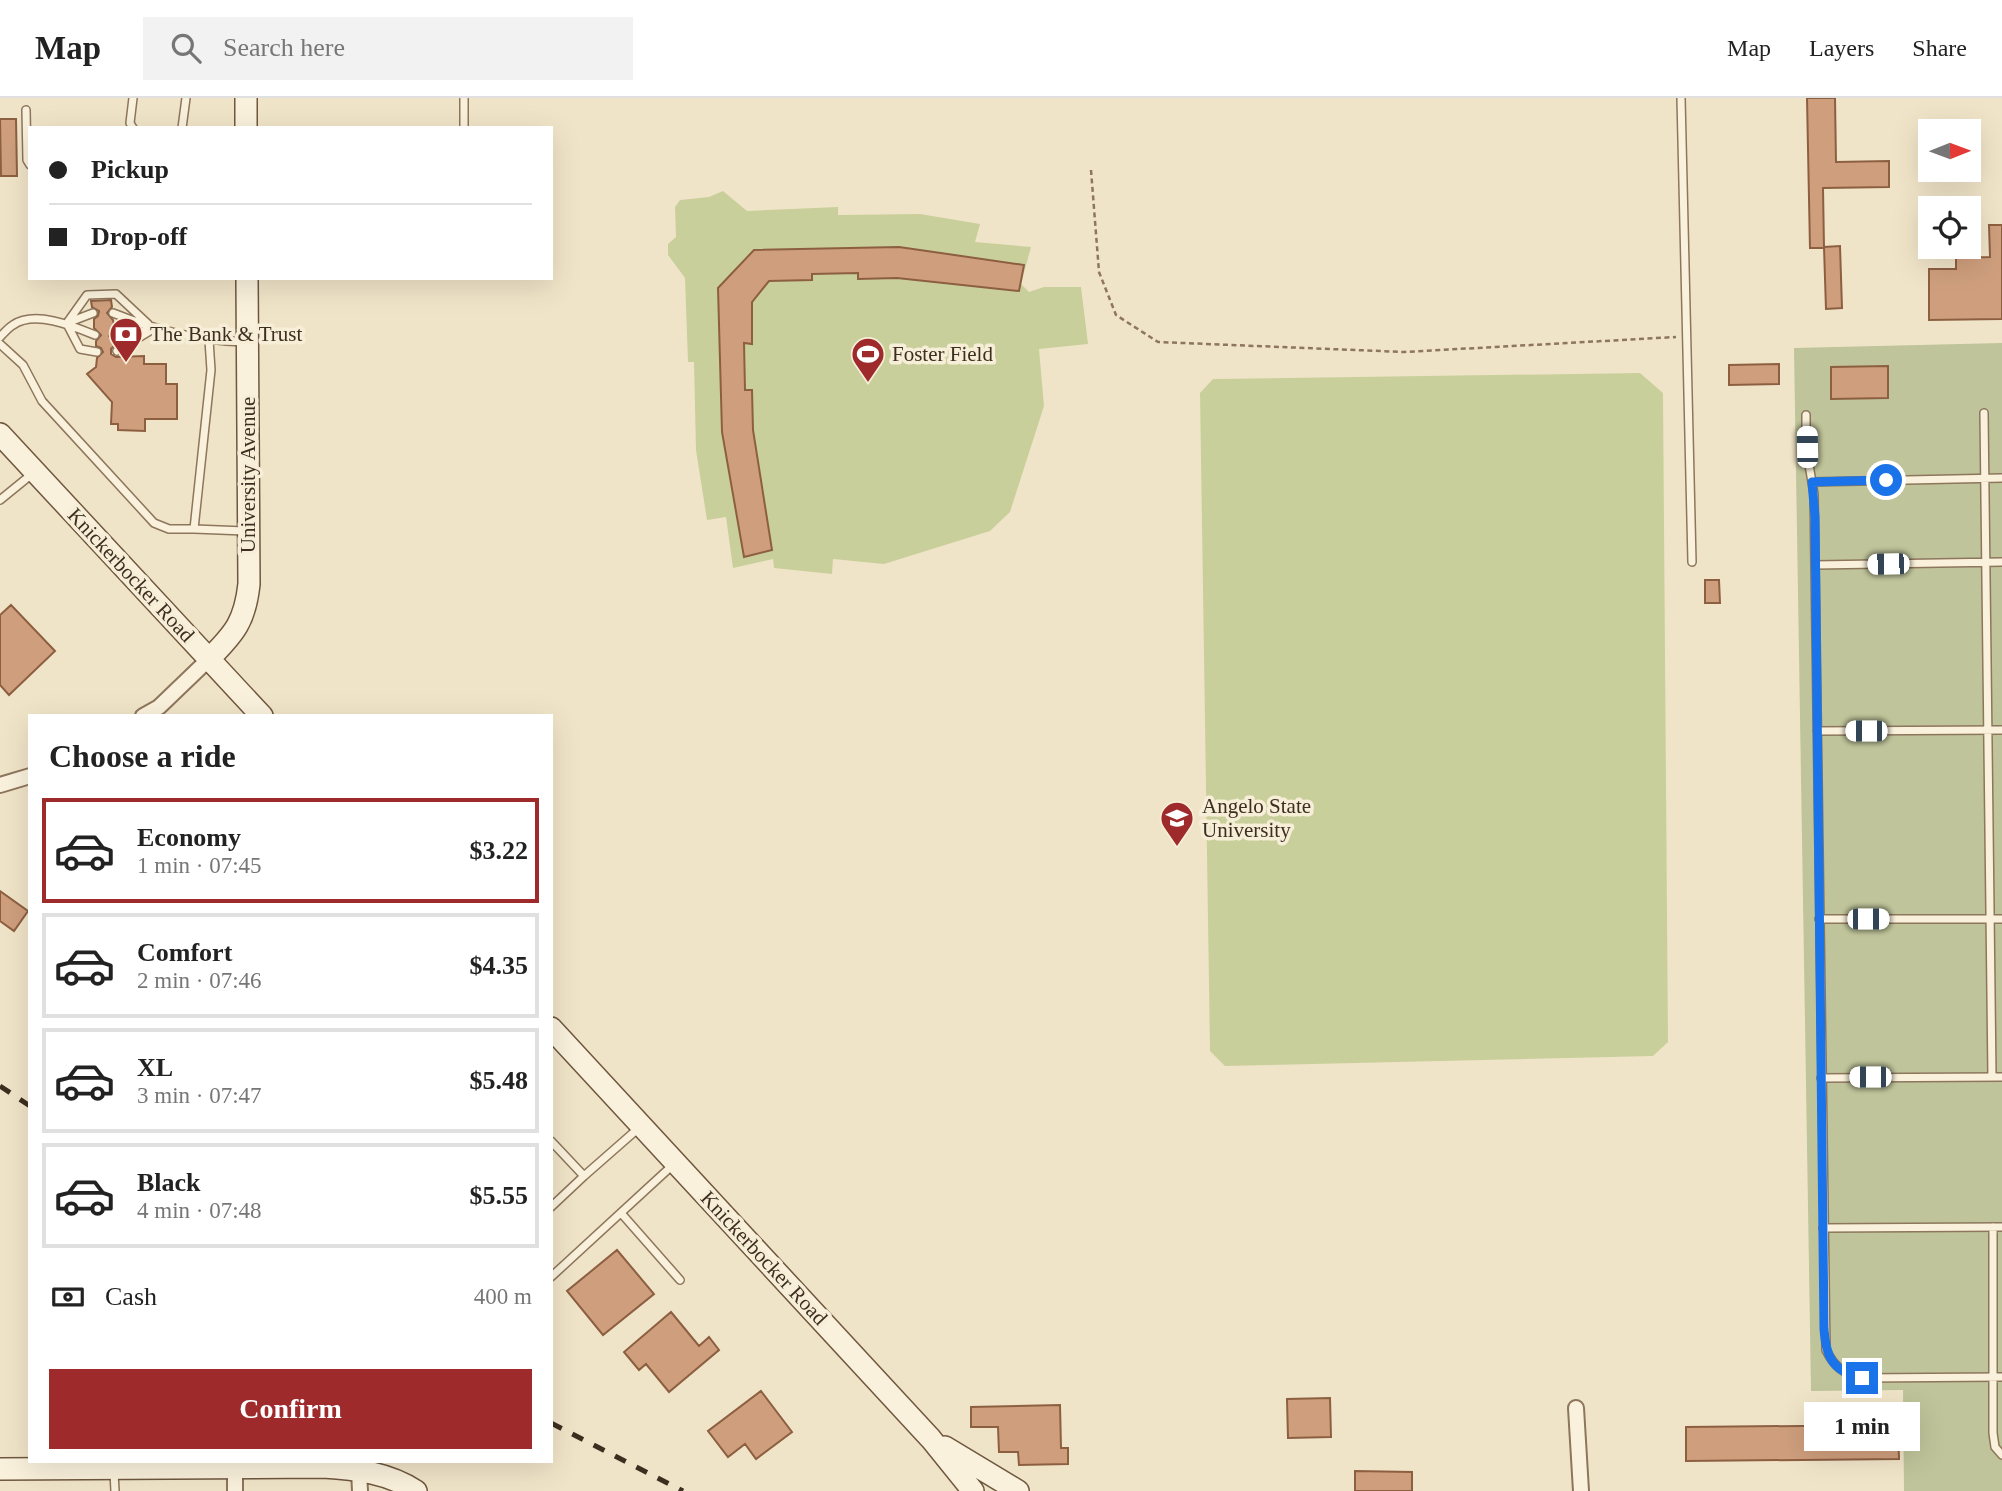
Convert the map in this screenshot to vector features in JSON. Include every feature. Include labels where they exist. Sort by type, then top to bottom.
[{"type":"main road","points":[[246,98],[246,126]]},
{"type":"main road","name":"University Avenue","points":[[209,659],[233,634],[247,607],[247,280]]},
{"type":"main road","name":"Knickerbocker Road","points":[[0,434],[260,714]]},
{"type":"main road","name":"Knickerbocker Road","points":[[553,1030],[931,1438],[973,1491]]},
{"type":"main road","points":[[931,1438],[1018,1491]]},
{"type":"main road","points":[[0,1469],[323,1467],[359,1480],[398,1480],[416,1491]]},
{"type":"street","points":[[147,714],[159,707],[209,659]]},
{"type":"street","points":[[0,785],[28,777]]},
{"type":"street","points":[[1576,1408],[1581,1491]]},
{"type":"street","points":[[234,1467],[235,1491]]},
{"type":"lane","points":[[132,126],[130,113],[134,98]]},
{"type":"lane","points":[[182,126],[186,98]]},
{"type":"lane","points":[[464,98],[464,126]]},
{"type":"lane","points":[[1681,98],[1692,562]]},
{"type":"lane","points":[[26,110],[28,162]]},
{"type":"lane","points":[[67,323],[87,295],[116,295],[153,329]]},
{"type":"lane","points":[[67,323],[93,313]]},
{"type":"lane","points":[[113,313],[153,329],[209,340],[247,342]]},
{"type":"lane","points":[[0,337],[15,323],[42,319],[67,323],[95,335]]},
{"type":"lane","points":[[67,323],[80,349],[97,352]]},
{"type":"lane","points":[[116,336],[153,329]]},
{"type":"lane","points":[[117,351],[153,329]]},
{"type":"lane","points":[[194,528],[211,370],[209,340]]},
{"type":"lane","points":[[0,344],[23,365],[42,401],[154,523],[169,529],[249,531]]},
{"type":"lane","points":[[1984,413],[1992,1077]]},
{"type":"lane","points":[[1806,415],[1815,565],[1826,1350],[1841,1371],[1862,1378],[2002,1377]]},
{"type":"lane","points":[[0,500],[35,472]]},
{"type":"lane","points":[[1812,482],[2002,478]]},
{"type":"lane","points":[[1815,565],[2002,562]]},
{"type":"lane","points":[[1817,731],[2002,730]]},
{"type":"lane","points":[[1819,919],[2002,919]]},
{"type":"lane","points":[[1821,1078],[2002,1077]]},
{"type":"lane","points":[[553,1205],[642,1126]]},
{"type":"lane","points":[[553,1143],[584,1176]]},
{"type":"lane","points":[[553,1275],[675,1163]]},
{"type":"lane","points":[[621,1213],[680,1280]]},
{"type":"lane","points":[[1823,1228],[1998,1227],[1993,1433],[1995,1447],[2002,1455]]},
{"type":"lane","points":[[114,1468],[115,1491]]},
{"type":"path","points":[[1091,170],[1099,272],[1116,315],[1158,342],[1404,352],[1687,336]]},
{"type":"green space","name":"Foster Field","points":[[723,191],[747,211],[838,207],[838,215],[920,214],[980,224],[975,242],[1031,247],[1021,284],[1029,292],[1044,287],[1081,287],[1088,344],[1039,349],[1044,406],[1010,512],[990,531],[884,564],[833,559],[832,574],[774,568],[773,559],[733,568],[726,517],[707,520],[696,450],[694,362],[688,362],[685,278],[668,255],[668,244],[676,237],[675,207],[680,200],[709,197]]},
{"type":"green space","points":[[2002,343],[2002,1491],[1904,1491],[1903,1390],[1811,1391],[1794,348]]},
{"type":"green space","points":[[1640,373],[1663,393],[1668,1042],[1653,1056],[1225,1066],[1210,1051],[1200,393],[1213,379]]},
{"type":"building","points":[[1807,98],[1835,98],[1836,162],[1889,161],[1889,187],[1823,188],[1824,248],[1810,248]]},
{"type":"building","points":[[0,119],[16,119],[17,176],[1,176]]},
{"type":"building","points":[[1989,225],[2002,225],[2002,319],[1929,320],[1929,269],[1956,269],[1956,259],[1990,257]]},
{"type":"building","points":[[1840,246],[1842,308],[1826,309],[1824,247]]},
{"type":"building","points":[[899,247],[1024,265],[1019,291],[897,278],[858,279],[858,273],[812,274],[812,280],[769,281],[752,302],[752,344],[744,343],[745,390],[752,390],[753,430],[772,550],[744,557],[722,432],[718,288],[754,250]]},
{"type":"building","name":"The Bank & Trust","points":[[111,300],[112,307],[107,313],[113,320],[115,330],[109,336],[116,344],[111,349],[111,354],[116,357],[144,356],[144,364],[166,364],[166,384],[177,384],[177,419],[145,419],[145,431],[118,430],[118,424],[111,424],[112,402],[87,374],[96,367],[97,358],[103,352],[96,346],[101,335],[94,328],[94,319],[99,311],[92,307],[91,301]]},
{"type":"building","points":[[1779,364],[1779,384],[1729,385],[1729,365]]},
{"type":"building","points":[[1888,366],[1888,398],[1831,399],[1831,367]]},
{"type":"building","points":[[1705,580],[1719,580],[1720,603],[1705,603]]},
{"type":"building","points":[[11,605],[55,651],[9,695],[0,685],[0,615]]},
{"type":"building","points":[[0,891],[28,911],[14,931],[0,921]]},
{"type":"building","points":[[617,1250],[654,1294],[603,1335],[567,1291]]},
{"type":"building","points":[[671,1312],[699,1346],[709,1337],[719,1350],[669,1392],[646,1364],[639,1370],[624,1352]]},
{"type":"building","points":[[761,1391],[792,1432],[756,1459],[745,1444],[728,1457],[708,1431]]},
{"type":"building","points":[[1330,1398],[1331,1437],[1288,1438],[1287,1399]]},
{"type":"building","points":[[1060,1405],[1061,1448],[1068,1448],[1068,1464],[1019,1465],[1018,1452],[999,1452],[998,1427],[971,1427],[971,1407]]},
{"type":"building","points":[[1898,1425],[1899,1459],[1686,1461],[1686,1427]]},
{"type":"building","points":[[1355,1471],[1412,1472],[1412,1491],[1355,1491]]},
{"type":"railway","points":[[0,1086],[28,1105]]},
{"type":"railway","points":[[553,1424],[683,1491]]},
{"type":"place","name":"The Bank & Trust","points":[[126,364]]},
{"type":"place","name":"Foster Field","points":[[868,384]]},
{"type":"place","name":"Angelo State University","points":[[1177,848]]},
{"type":"route","points":[[1862,1378],[1841,1371],[1832,1362],[1826,1350],[1824,1329],[1815,517],[1812,482],[1886,480]]}]
